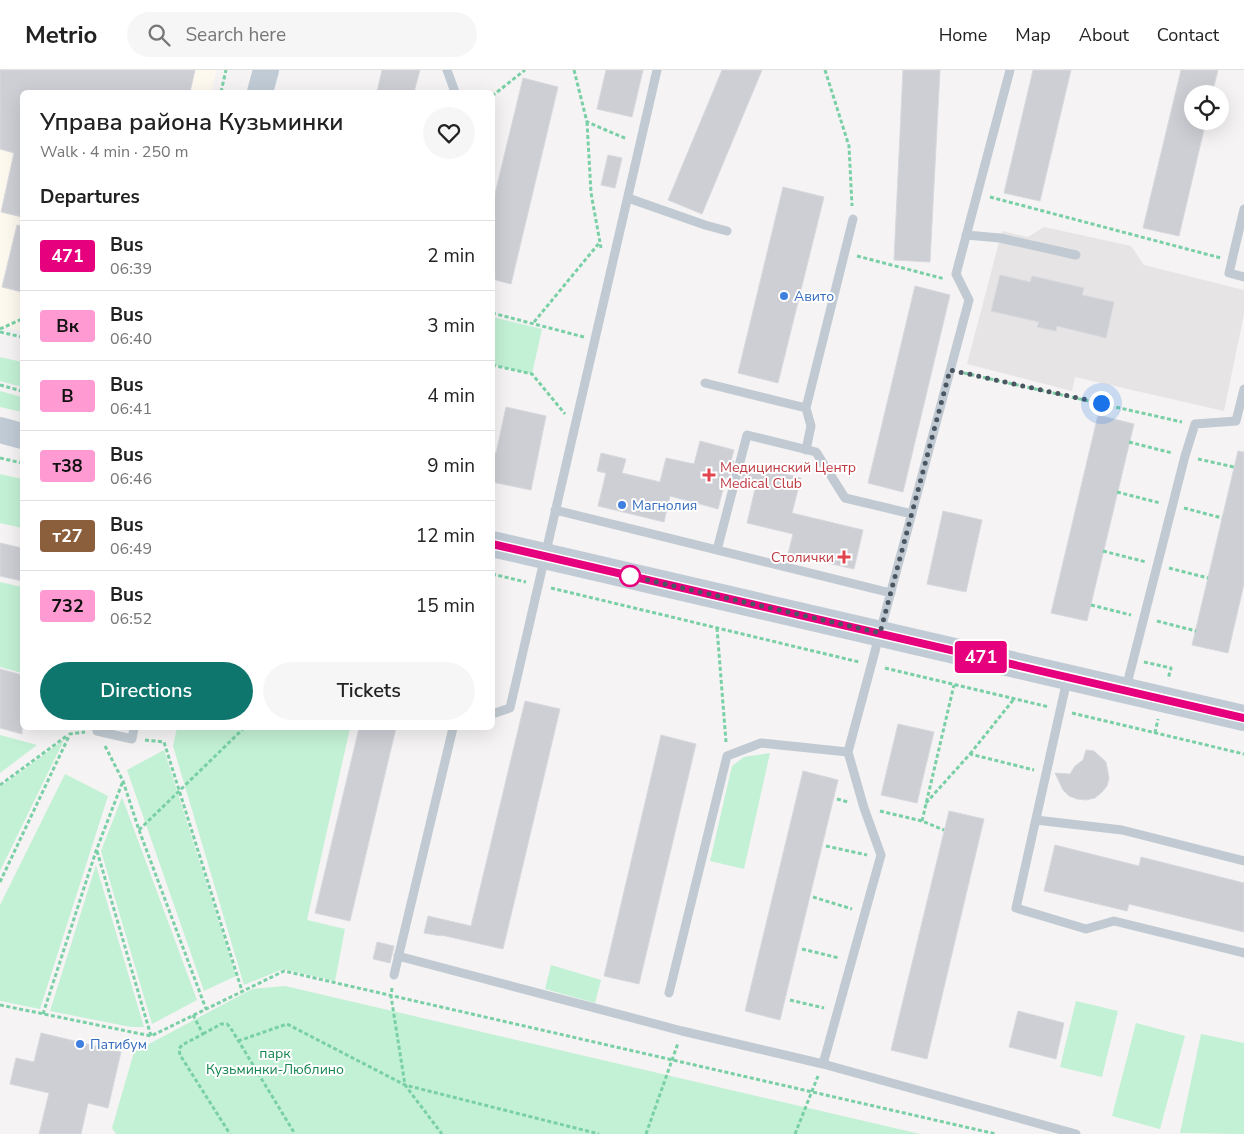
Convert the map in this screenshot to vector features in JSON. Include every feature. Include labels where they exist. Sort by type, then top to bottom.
[{"type":"main road","points":[[261,90],[266,70]]},
{"type":"main road","points":[[0,430],[20,435]]},
{"type":"main road","points":[[495,545],[1244,718]]},
{"type":"lane","points":[[447,70],[454,90]]},
{"type":"lane","points":[[495,713],[510,708],[554,510],[657,70]]},
{"type":"lane","points":[[823,1064],[881,855],[864,808],[848,752],[968,300],[956,274],[1010,70]]},
{"type":"lane","points":[[628,198],[727,231]]},
{"type":"lane","points":[[1244,209],[1229,273],[1244,277]]},
{"type":"lane","points":[[806,450],[812,426],[806,408],[853,219]]},
{"type":"lane","points":[[966,235],[1000,238],[1076,255]]},
{"type":"lane","points":[[705,383],[806,408]]},
{"type":"lane","points":[[1126,690],[1185,456],[1195,424],[1236,421],[1244,389]]},
{"type":"lane","points":[[717,550],[747,435],[816,452],[845,498],[912,514]]},
{"type":"lane","points":[[554,510],[891,593]]},
{"type":"lane","points":[[1068,677],[1016,908],[1086,929],[1114,921],[1244,953]]},
{"type":"lane","points":[[100,730],[132,739],[134,730]]},
{"type":"lane","points":[[394,975],[453,730]]},
{"type":"lane","points":[[669,992],[727,756],[761,743],[848,752]]},
{"type":"lane","points":[[1036,820],[1122,830],[1244,861]]},
{"type":"lane","points":[[398,956],[682,1031],[823,1064],[1037,1125],[1076,1134]]},
{"type":"path","points":[[221,90],[226,70]]},
{"type":"path","points":[[495,94],[525,70]]},
{"type":"path","points":[[574,70],[588,122],[591,192],[602,249]]},
{"type":"path","points":[[825,70],[850,146],[853,219]]},
{"type":"path","points":[[588,122],[640,145]]},
{"type":"path","points":[[977,194],[1232,261]]},
{"type":"path","points":[[534,322],[600,241]]},
{"type":"path","points":[[845,253],[960,283]]},
{"type":"path","points":[[495,314],[534,322],[594,340]]},
{"type":"path","points":[[0,330],[20,319]]},
{"type":"path","points":[[0,330],[20,336]]},
{"type":"path","points":[[495,366],[532,374],[574,425]]},
{"type":"path","points":[[950,370],[1195,424]]},
{"type":"path","points":[[0,385],[20,390]]},
{"type":"path","points":[[0,458],[20,463]]},
{"type":"path","points":[[717,628],[727,756]]},
{"type":"path","points":[[922,821],[954,685]]},
{"type":"path","points":[[926,803],[970,754],[1014,699]]},
{"type":"path","points":[[0,785],[70,734],[92,730]]},
{"type":"path","points":[[98,730],[123,781],[139,830],[206,1009]]},
{"type":"path","points":[[139,830],[242,730]]},
{"type":"path","points":[[0,882],[70,734]]},
{"type":"path","points":[[132,739],[164,742],[242,991]]},
{"type":"path","points":[[970,754],[1047,772]]},
{"type":"path","points":[[42,1014],[96,851],[123,781]]},
{"type":"path","points":[[864,808],[922,821],[944,830]]},
{"type":"path","points":[[826,846],[880,858]]},
{"type":"path","points":[[96,851],[150,1036]]},
{"type":"path","points":[[813,897],[865,913]]},
{"type":"path","points":[[802,948],[851,961]]},
{"type":"path","points":[[0,1005],[150,1036],[284,971],[996,1134]]},
{"type":"path","points":[[394,975],[391,996],[405,1085],[442,1134]]},
{"type":"path","points":[[790,1000],[837,1011]]},
{"type":"path","points":[[192,1015],[202,1034]]},
{"type":"path","points":[[230,1134],[180,1054],[179,1049],[182,1045],[221,1024],[227,1024],[295,1134]]},
{"type":"path","points":[[238,1041],[287,1024],[405,1085],[598,1134]]},
{"type":"path","points":[[646,1134],[682,1031]]},
{"type":"path","points":[[795,1134],[823,1064]]},
{"type":"shaded area","points":[[0,70],[217,70],[212,90],[20,90],[20,331],[0,326]]},
{"type":"shaded area","points":[[1044,227],[1131,246],[1144,265],[1244,290],[1244,314],[1224,411],[1075,377],[1072,391],[967,364],[1002,231],[1028,237]]},
{"type":"green space","points":[[495,317],[542,329],[532,374],[495,365]]},
{"type":"green space","points":[[0,357],[20,362],[20,386],[0,381]]},
{"type":"green space","points":[[0,391],[20,396],[20,412],[0,407]]},
{"type":"green space","points":[[0,474],[20,479],[20,528],[0,523]]},
{"type":"green space","points":[[0,582],[20,587],[20,672],[0,667]]},
{"type":"green space","points":[[177,730],[350,730],[307,920],[345,929],[335,981],[283,969],[244,985],[173,746]]},
{"type":"green space","points":[[0,735],[37,745],[0,773]]},
{"type":"green space","points":[[64,740],[0,871],[0,787]]},
{"type":"green space","points":[[164,750],[236,976],[204,991],[127,770]]},
{"type":"green space","points":[[770,753],[744,869],[710,861],[732,766],[744,757]]},
{"type":"green space","points":[[65,774],[108,796],[40,1009],[0,1001],[0,905]]},
{"type":"green space","points":[[122,797],[197,1000],[152,1024],[101,851]]},
{"type":"green space","points":[[96,865],[144,1027],[131,1027],[50,1011]]},
{"type":"green space","points":[[551,965],[601,980],[595,1003],[545,989]]},
{"type":"green space","name":"парк Кузьминки-Люблино","points":[[285,986],[920,1134],[116,1134],[112,1128],[134,1052],[252,989]]},
{"type":"green space","points":[[1076,1001],[1118,1011],[1102,1077],[1060,1067]]},
{"type":"green space","points":[[1136,1023],[1185,1036],[1160,1129],[1112,1116]]},
{"type":"green space","points":[[1201,1034],[1244,1043],[1244,1134],[1180,1133]]},
{"type":"building","points":[[0,70],[195,70],[190,90],[20,90],[20,217],[1,212],[14,153],[0,149]]},
{"type":"building","points":[[382,70],[420,70],[415,90],[377,90]]},
{"type":"building","points":[[606,70],[643,70],[632,117],[597,109]]},
{"type":"building","points":[[722,70],[762,70],[702,214],[668,200]]},
{"type":"building","points":[[903,70],[940,70],[930,262],[894,260]]},
{"type":"building","points":[[1033,70],[1071,70],[1040,201],[1004,193]]},
{"type":"building","points":[[1181,70],[1218,70],[1214,85],[1184,85],[1184,130],[1204,130],[1179,236],[1143,228]]},
{"type":"building","points":[[523,78],[558,87],[511,284],[495,280],[495,194]]},
{"type":"building","points":[[608,155],[622,158],[615,188],[601,185]]},
{"type":"building","points":[[783,187],[824,197],[778,383],[738,373]]},
{"type":"building","points":[[17,225],[20,226],[20,292],[2,287]]},
{"type":"building","points":[[1000,275],[1030,282],[1032,276],[1084,288],[1082,295],[1114,302],[1106,338],[1057,326],[1056,331],[1037,327],[1039,322],[991,311]]},
{"type":"building","points":[[915,286],[950,295],[903,492],[868,483]]},
{"type":"building","points":[[506,407],[546,416],[531,490],[495,483],[496,453]]},
{"type":"building","points":[[1098,415],[1134,424],[1087,621],[1051,613]]},
{"type":"building","points":[[700,441],[734,450],[731,461],[734,461],[729,478],[726,477],[718,509],[670,496],[664,522],[598,506],[606,473],[597,471],[601,453],[626,459],[622,473],[660,482],[666,458],[694,464]]},
{"type":"building","points":[[1238,451],[1244,452],[1244,584],[1228,653],[1192,645]]},
{"type":"building","points":[[746,464],[801,478],[792,513],[863,530],[854,569],[788,554],[793,534],[747,523],[756,485],[741,481]]},
{"type":"building","points":[[943,511],[982,520],[966,592],[927,584]]},
{"type":"building","points":[[0,543],[20,548],[20,581],[0,576]]},
{"type":"building","points":[[0,669],[20,674],[20,730],[22,730],[22,734],[0,728]]},
{"type":"building","points":[[525,701],[560,709],[503,949],[424,933],[428,916],[471,926]]},
{"type":"building","points":[[898,724],[934,732],[917,803],[881,795]]},
{"type":"building","points":[[359,730],[396,730],[350,921],[315,913]]},
{"type":"building","points":[[661,735],[696,744],[639,984],[604,976]]},
{"type":"building","points":[[1086,750],[1094,751],[1106,762],[1109,778],[1107,786],[1102,792],[1095,798],[1086,800],[1069,796],[1063,790],[1055,773],[1070,774],[1075,766],[1083,760]]},
{"type":"building","points":[[803,771],[838,780],[780,1020],[745,1011]]},
{"type":"building","points":[[949,811],[984,819],[927,1059],[891,1050]]},
{"type":"building","points":[[1055,845],[1139,866],[1141,857],[1244,883],[1244,932],[1129,904],[1127,911],[1044,891]]},
{"type":"building","points":[[377,942],[394,946],[390,963],[373,959]]},
{"type":"building","points":[[1018,1011],[1064,1023],[1056,1059],[1009,1047]]},
{"type":"building","points":[[41,1033],[121,1052],[108,1108],[88,1103],[81,1134],[39,1134],[49,1093],[10,1084],[16,1058],[34,1062]]},
{"type":"bus line","name":"471","points":[[495,545],[1244,718]]},
{"type":"place","name":"Авито","points":[[784,296]]},
{"type":"place","name":"Медицинский Центр Medical Club","points":[[709,475]]},
{"type":"place","name":"Магнолия","points":[[622,505]]},
{"type":"place","name":"Столички","points":[[844,557]]},
{"type":"place","name":"Патибум","points":[[80,1044]]},
{"type":"route","points":[[630,576],[880,633],[950,370],[1101,403]]}]
